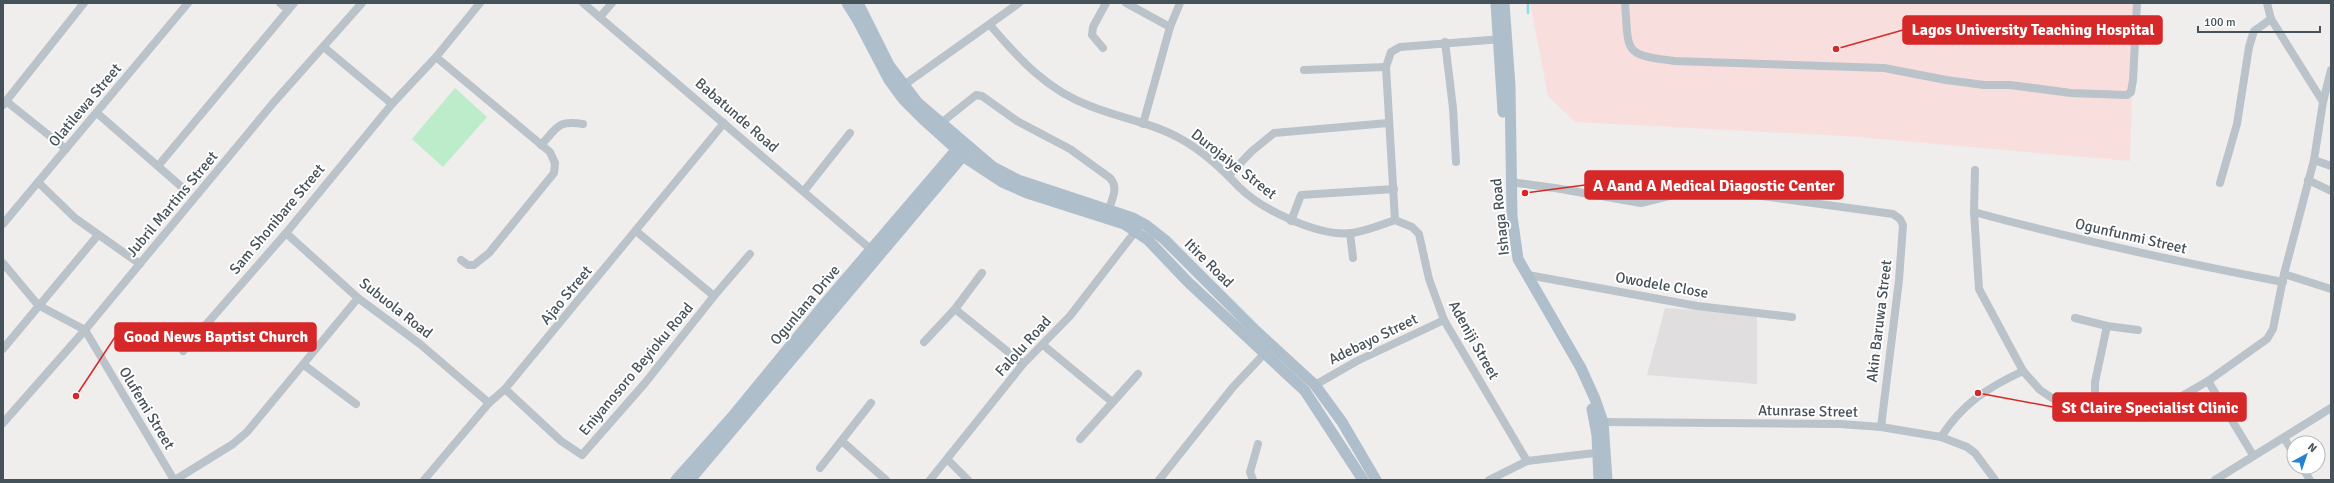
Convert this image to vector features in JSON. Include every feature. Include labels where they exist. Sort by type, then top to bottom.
[{"type":"main road","points":[[847,3],[896,91],[913,110],[964,147]]},
{"type":"main road","points":[[858,3],[889,65],[918,103],[941,123],[964,147]]},
{"type":"main road","name":"Ishaga Road","points":[[1496,3],[1503,39],[1511,116],[1510,182],[1518,259],[1581,368],[1603,422],[1599,480]]},
{"type":"main road","name":"Ishaga Road","points":[[1504,3],[1503,39],[1508,234],[1514,260],[1529,294],[1581,383],[1594,415],[1607,480]]},
{"type":"main road","name":"Itire Road","points":[[964,147],[993,167],[1012,177],[1109,209],[1139,227],[1165,240],[1254,329],[1315,385],[1342,422],[1376,480]]},
{"type":"main road","name":"Itire Road","points":[[964,147],[993,177],[1016,188],[1124,224],[1139,227],[1188,282],[1306,391],[1363,480]]},
{"type":"main road","name":"Ogunlana Drive","points":[[676,480],[875,252],[932,195],[964,147]]},
{"type":"main road","name":"Ogunlana Drive","points":[[690,480],[875,252]]},
{"type":"street","points":[[66,150],[5,103],[84,3]]},
{"type":"street","name":"Olatilewa Street","points":[[3,224],[188,3]]},
{"type":"street","points":[[280,3],[288,10]]},
{"type":"street","points":[[158,166],[294,3]]},
{"type":"street","name":"Jubril Martins Street","points":[[3,423],[85,330],[274,102],[325,48],[362,3]]},
{"type":"street","name":"Sam Shonibare Street","points":[[183,351],[286,233],[392,104],[436,57],[480,3]]},
{"type":"street","name":"Babatunde Road","points":[[583,3],[875,252]]},
{"type":"street","points":[[600,17],[612,3]]},
{"type":"street","points":[[904,85],[1019,3]]},
{"type":"street","points":[[1103,48],[1092,35],[1093,27],[1106,3]]},
{"type":"street","points":[[1126,3],[1170,27]]},
{"type":"street","points":[[1143,124],[1170,27],[1180,3]]},
{"type":"street","points":[[1625,3],[1628,39],[1631,49],[1636,54],[1656,59],[1688,62],[1884,68],[1946,80],[2010,85],[2071,93],[2127,95],[2131,92],[2133,80],[2137,3]]},
{"type":"street","points":[[2267,3],[2271,20],[2323,102]]},
{"type":"street","points":[[2220,183],[2237,124],[2254,31],[2271,20]]},
{"type":"street","name":"Durojaiye Street","points":[[990,24],[1024,64],[1044,82],[1089,106],[1182,139],[1229,175],[1240,188],[1259,203],[1291,221],[1317,229],[1350,233],[1395,220]]},
{"type":"street","points":[[1395,220],[1394,189],[1388,123],[1386,67],[1391,52],[1400,46],[1503,39]]},
{"type":"street","points":[[1445,42],[1453,108],[1456,162]]},
{"type":"street","points":[[325,48],[392,104]]},
{"type":"street","points":[[436,57],[541,145],[552,157],[555,163],[554,173],[481,262],[474,266],[460,260]]},
{"type":"street","points":[[1304,70],[1386,67]]},
{"type":"street","points":[[1975,170],[1974,212],[1979,289],[2023,371],[2040,390],[2052,398],[2095,414],[2144,418],[2208,381],[2267,339],[2273,329],[2283,278],[2313,162],[2323,102],[2331,70]]},
{"type":"street","points":[[941,123],[969,98],[976,95],[982,96],[1017,121],[1070,149],[1110,178],[1114,183],[1115,190],[1109,209]]},
{"type":"street","points":[[97,113],[184,189]]},
{"type":"street","points":[[541,145],[562,123],[567,121],[583,124]]},
{"type":"street","name":"Ajao Street","points":[[424,480],[489,403],[505,389],[724,123]]},
{"type":"street","points":[[1229,175],[1252,151],[1274,134],[1388,123]]},
{"type":"street","points":[[804,191],[850,133]]},
{"type":"street","points":[[2313,162],[2331,166]]},
{"type":"street","points":[[2309,178],[2331,191]]},
{"type":"street","points":[[38,182],[75,218],[140,264]]},
{"type":"street","name":"Akin Baruwa Street","points":[[1510,182],[1556,188],[1641,203],[1685,192],[1711,189],[1892,214],[1900,219],[1903,225],[1899,280],[1881,427]]},
{"type":"street","points":[[1291,221],[1301,195],[1394,189]]},
{"type":"street","name":"Ogunfunmi Street","points":[[1974,212],[2028,227],[2148,254],[2283,278],[2331,289]]},
{"type":"street","name":"Adeniji Street","points":[[1395,220],[1412,227],[1419,234],[1423,245],[1429,279],[1444,320],[1527,461]]},
{"type":"street","name":"Falolu Road","points":[[930,480],[948,460],[1023,364],[1070,316],[1139,227]]},
{"type":"street","points":[[636,231],[714,296],[750,254]]},
{"type":"street","name":"Subuola Road","points":[[286,233],[358,298],[420,344],[489,403]]},
{"type":"street","points":[[1350,233],[1353,258]]},
{"type":"street","points":[[3,349],[38,305],[98,235]]},
{"type":"street","points":[[3,264],[38,305],[85,330]]},
{"type":"street","points":[[924,342],[955,309],[982,273]]},
{"type":"street","name":"Owodele Close","points":[[1528,275],[1689,304],[1792,317]]},
{"type":"street","name":"Eniyanosoro Beyioku Road","points":[[505,389],[544,426],[582,455],[645,383],[714,296]]},
{"type":"street","points":[[175,480],[216,455],[247,432],[358,298]]},
{"type":"street","points":[[955,309],[1023,364]]},
{"type":"street","points":[[2075,318],[2106,326],[2138,330]]},
{"type":"street","name":"Adebayo Street","points":[[1315,385],[1357,361],[1444,320]]},
{"type":"street","points":[[2095,414],[2095,382],[2106,326]]},
{"type":"street","name":"Olufemi Street","points":[[85,330],[175,480]]},
{"type":"street","points":[[1043,345],[1111,401]]},
{"type":"street","points":[[1159,480],[1233,387],[1265,353]]},
{"type":"street","points":[[304,365],[356,404]]},
{"type":"street","points":[[1941,437],[1964,407],[2001,382],[2023,371]]},
{"type":"street","points":[[1080,439],[1111,401],[1138,374]]},
{"type":"street","points":[[2208,381],[2253,455]]},
{"type":"street","points":[[820,468],[843,442],[871,403]]},
{"type":"street","points":[[2214,480],[2331,408]]},
{"type":"street","name":"Atunrase Street","points":[[1603,422],[1840,424],[1881,427],[1941,437],[1967,447],[1975,453],[1995,480]]},
{"type":"street","points":[[843,442],[886,480]]},
{"type":"street","points":[[1252,480],[1250,472],[1258,444]]},
{"type":"street","points":[[1489,480],[1506,477],[1527,461],[1601,451]]},
{"type":"street","points":[[948,460],[968,480]]},
{"type":"shaded area","points":[[1530,3],[2135,3],[2130,161],[1844,136],[1575,122],[1548,96]]},
{"type":"shaded area","points":[[1665,308],[1757,314],[1757,384],[1647,375]]},
{"type":"green space","points":[[455,88],[487,117],[443,167],[412,139]]},
{"type":"waterway","points":[[1528,3],[1528,13]]},
{"type":"place","name":"Lagos University Teaching Hospital","points":[[1836,49]]},
{"type":"place","name":"A Aand A Medical Diagostic Center","points":[[1525,193]]},
{"type":"place","name":"St Claire Specialist Clinic","points":[[1978,393]]},
{"type":"place","name":"Good News Baptist Church","points":[[76,396]]}]
